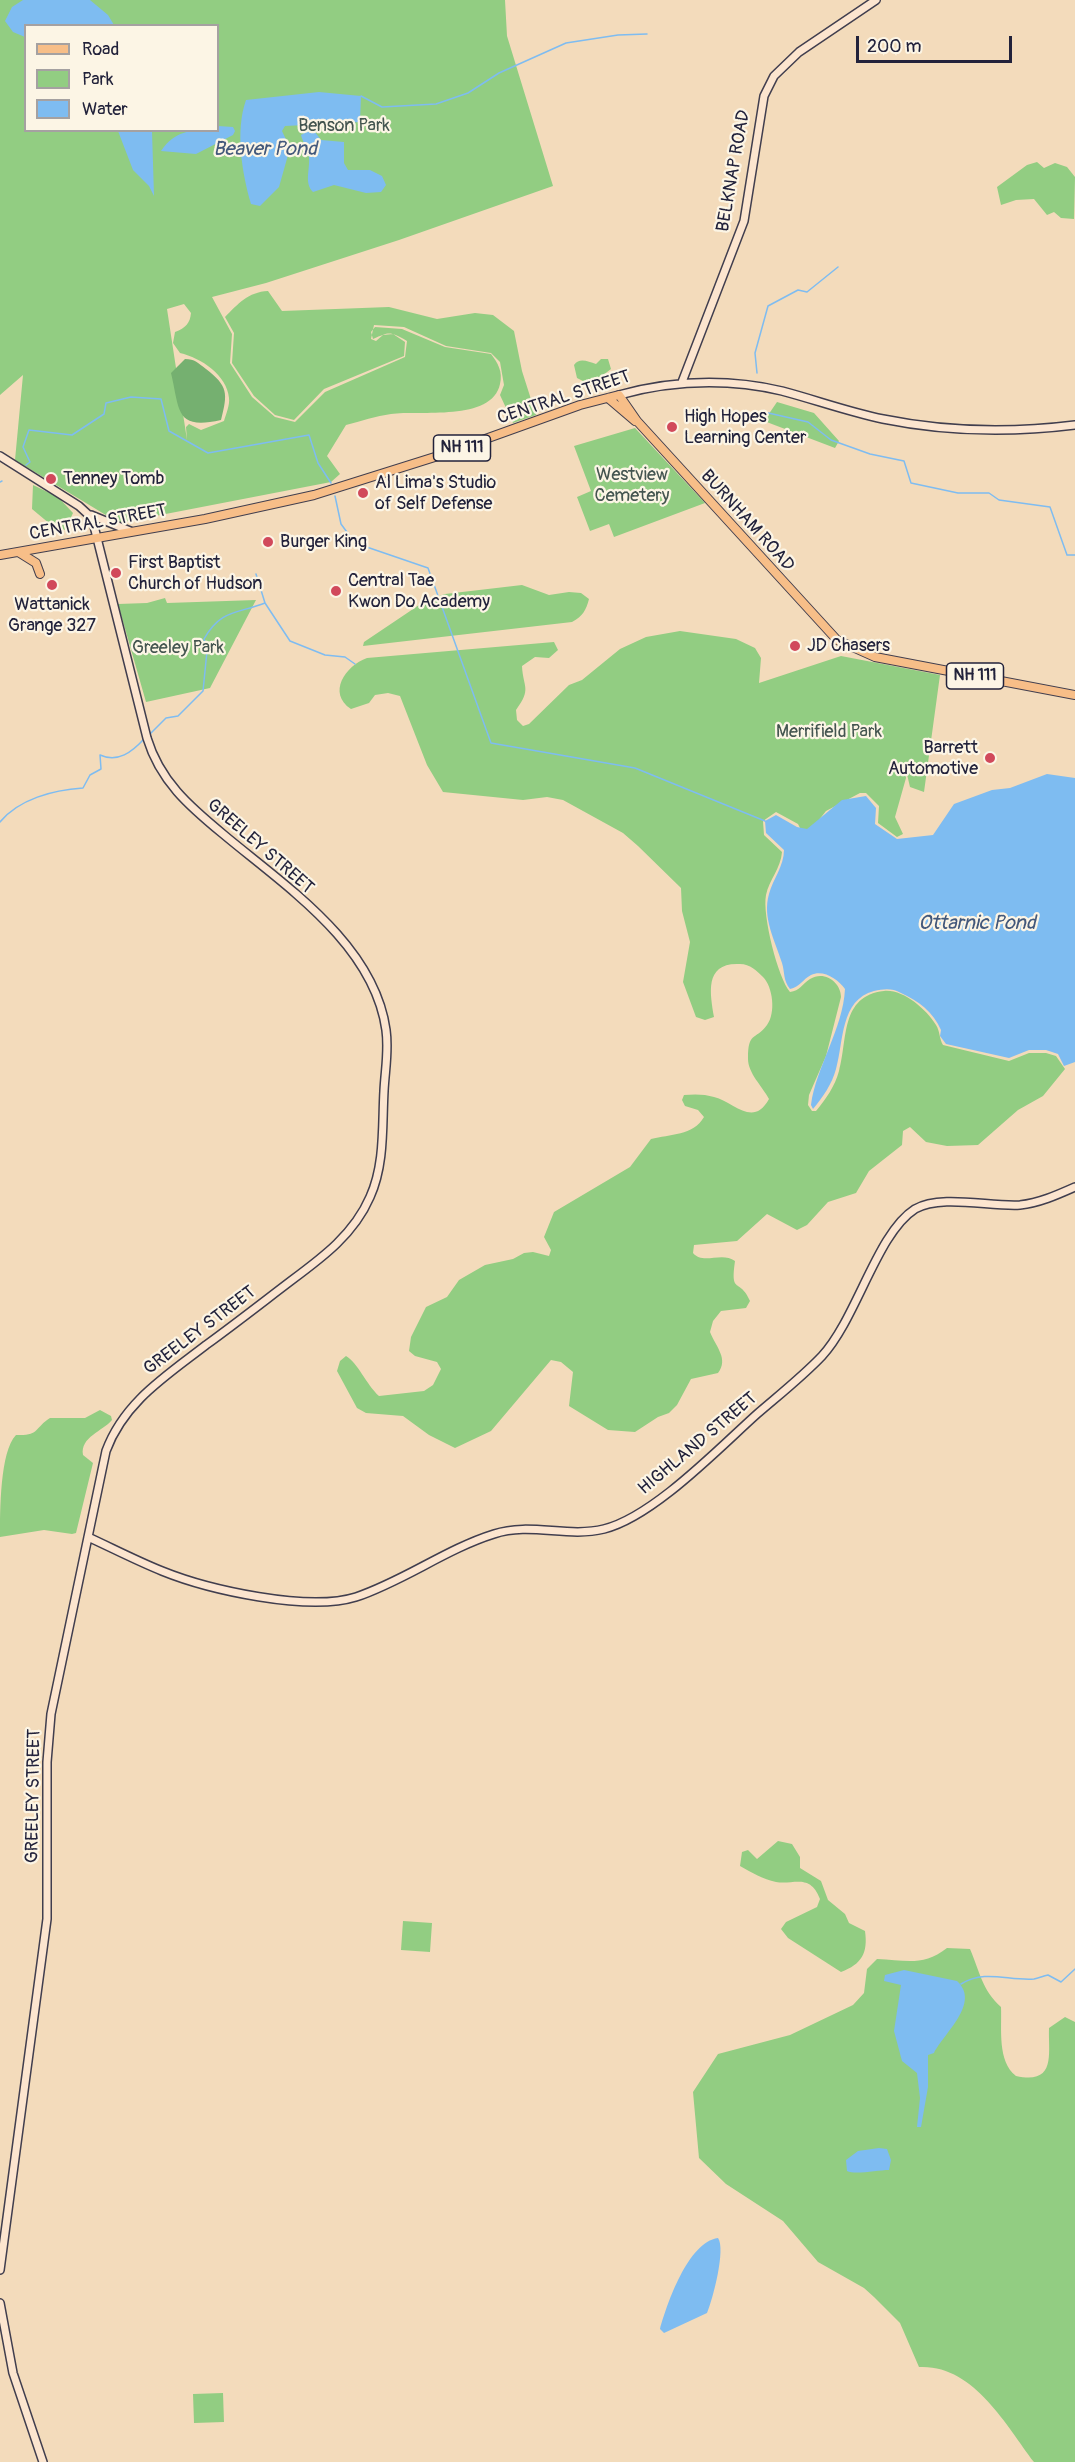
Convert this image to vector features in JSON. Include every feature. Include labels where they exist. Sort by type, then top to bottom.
[{"type":"main road","name":"CENTRAL STREET","points":[[0,555],[314,495],[619,395]]},
{"type":"main road","name":"BURNHAM ROAD","points":[[619,395],[637,421],[837,639],[874,657],[1075,695]]},
{"type":"main road","name":"BURNHAM ROAD","points":[[608,398],[637,421]]},
{"type":"main road","points":[[18,552],[36,563],[39,574]]},
{"type":"street","name":"BELKNAP ROAD","points":[[682,382],[744,221],[764,96],[774,76],[792,58],[876,0]]},
{"type":"street","name":"CENTRAL STREET","points":[[619,395],[682,382],[756,386],[864,415],[918,426],[993,431],[1075,425]]},
{"type":"street","points":[[0,456],[87,513],[130,531]]},
{"type":"street","name":"GREELEY STREET","points":[[0,2270],[45,1942],[49,1891],[47,1762],[51,1714],[106,1451],[115,1429],[129,1409],[150,1388],[329,1252],[361,1215],[372,1193],[380,1161],[387,1055],[386,1029],[377,999],[358,961],[344,941],[189,806],[159,769],[147,738],[100,559],[94,522],[87,513]]},
{"type":"street","name":"HIGHLAND STREET","points":[[88,1537],[175,1576],[258,1596],[318,1603],[365,1594],[468,1544],[498,1533],[522,1529],[577,1532],[608,1528],[639,1512],[685,1478],[821,1357],[843,1328],[892,1234],[915,1209],[942,1203],[1022,1204],[1075,1187]]},
{"type":"street","points":[[0,2303],[14,2373],[43,2462]]},
{"type":"green space","name":"Benson Park","points":[[0,0],[505,0],[507,36],[553,186],[399,240],[266,283],[212,297],[232,334],[230,363],[252,397],[275,417],[295,422],[325,392],[405,357],[407,341],[390,334],[373,339],[371,332],[375,327],[402,329],[445,347],[491,354],[498,364],[500,384],[494,396],[484,404],[453,412],[391,414],[346,425],[327,456],[340,474],[331,482],[119,523],[15,460],[23,375],[0,395]],"holes":[[[184,304],[191,313],[187,325],[175,332],[173,343],[180,353],[204,363],[218,375],[227,390],[229,401],[224,421],[201,430],[189,424],[186,427],[187,440],[167,309]]]},
{"type":"green space","points":[[1037,162],[1044,168],[1055,163],[1067,167],[1075,177],[1074,219],[1061,218],[1054,212],[1047,215],[1034,199],[1016,200],[1001,205],[997,187],[1027,165]]},
{"type":"green space","points":[[268,291],[282,311],[389,307],[437,319],[475,313],[493,315],[514,331],[522,371],[536,415],[513,423],[500,395],[504,385],[500,362],[491,353],[446,346],[404,327],[374,325],[371,339],[376,341],[383,335],[393,334],[405,342],[404,356],[324,389],[294,420],[275,415],[254,396],[232,363],[234,333],[225,317],[249,296]]},
{"type":"green space","points":[[185,359],[198,363],[222,385],[225,403],[221,420],[195,422],[187,420],[182,414],[171,373]]},
{"type":"green space","points":[[601,359],[608,359],[611,369],[598,379],[587,383],[577,378],[574,365],[576,363],[584,361],[596,364]]},
{"type":"green space","points":[[777,402],[814,413],[839,441],[835,448],[764,421]]},
{"type":"green space","name":"Westview Cemetery","points":[[635,428],[705,503],[614,537],[609,524],[590,531],[577,497],[591,491],[574,446]]},
{"type":"green space","points":[[33,485],[58,497],[73,513],[65,530],[50,524],[32,509]]},
{"type":"green space","points":[[522,585],[549,595],[581,593],[589,599],[584,612],[572,622],[363,646],[364,642],[425,601],[445,594]]},
{"type":"green space","name":"Greeley Park","points":[[165,598],[167,603],[256,600],[210,688],[146,702],[118,604],[147,603]]},
{"type":"green space","name":"Merrifield Park","points":[[680,631],[736,639],[755,648],[761,658],[759,683],[841,656],[940,675],[924,792],[910,787],[905,766],[906,778],[895,817],[903,834],[897,837],[878,823],[879,806],[866,793],[860,793],[826,811],[811,830],[802,832],[798,824],[776,812],[763,821],[764,835],[782,852],[780,863],[766,895],[765,904],[772,946],[785,985],[790,992],[799,989],[810,979],[826,977],[838,987],[841,997],[826,1056],[809,1095],[808,1105],[812,1111],[816,1111],[820,1106],[835,1082],[842,1059],[848,1021],[853,1010],[860,1001],[884,991],[899,993],[920,1007],[936,1025],[943,1045],[1009,1061],[1029,1053],[1046,1053],[1056,1056],[1065,1069],[1043,1096],[1018,1110],[978,1145],[947,1146],[926,1142],[910,1127],[903,1131],[902,1145],[869,1171],[856,1193],[828,1202],[807,1225],[797,1230],[767,1214],[737,1241],[694,1245],[693,1253],[702,1258],[724,1257],[735,1261],[735,1283],[750,1301],[746,1308],[721,1311],[713,1321],[710,1332],[722,1358],[721,1368],[718,1373],[691,1379],[677,1405],[669,1413],[658,1417],[635,1432],[608,1430],[569,1406],[573,1372],[561,1362],[551,1360],[491,1431],[455,1448],[429,1435],[403,1416],[366,1413],[357,1408],[337,1371],[340,1361],[346,1356],[350,1359],[379,1396],[424,1391],[433,1385],[441,1369],[437,1362],[415,1356],[409,1351],[411,1337],[426,1307],[447,1297],[459,1280],[485,1265],[513,1259],[524,1253],[533,1252],[549,1256],[551,1250],[544,1237],[554,1212],[630,1167],[651,1139],[687,1131],[699,1123],[704,1117],[698,1110],[685,1106],[682,1100],[684,1095],[711,1096],[743,1111],[756,1112],[763,1107],[769,1099],[750,1069],[748,1050],[751,1040],[763,1030],[770,1020],[771,993],[766,981],[756,970],[744,964],[728,965],[720,968],[712,981],[711,998],[714,1017],[705,1020],[696,1017],[683,982],[690,942],[682,911],[681,888],[638,846],[623,833],[563,800],[547,797],[523,800],[443,792],[427,765],[400,696],[388,693],[375,695],[369,703],[351,709],[340,695],[342,680],[352,667],[367,658],[554,642],[558,650],[549,658],[535,657],[522,666],[525,692],[516,710],[517,720],[523,726],[529,724],[569,685],[582,680],[620,649],[646,637]]},
{"type":"green space","points":[[100,1410],[111,1416],[112,1420],[88,1439],[83,1449],[83,1455],[93,1463],[76,1533],[44,1530],[0,1537],[4,1467],[11,1443],[16,1435],[33,1433],[50,1418],[85,1418]]},
{"type":"green space","points":[[778,1841],[792,1844],[800,1857],[800,1868],[821,1881],[828,1900],[845,1914],[849,1923],[865,1931],[862,1957],[848,1969],[841,1972],[788,1938],[781,1929],[786,1922],[817,1907],[820,1899],[811,1886],[801,1882],[771,1881],[740,1866],[742,1852],[748,1850],[757,1859]]},
{"type":"green space","points":[[403,1921],[432,1923],[430,1952],[401,1950]]},
{"type":"green space","points":[[947,1948],[970,1949],[985,1987],[1001,2007],[1003,2053],[1010,2070],[1016,2076],[1029,2078],[1038,2076],[1044,2071],[1049,2057],[1049,2028],[1065,2017],[1075,2022],[1075,2462],[1034,2462],[1000,2415],[972,2386],[956,2375],[938,2369],[919,2367],[900,2323],[874,2297],[864,2288],[818,2262],[783,2221],[726,2184],[699,2158],[693,2092],[718,2054],[790,2035],[853,2005],[864,1993],[867,1969],[877,1959],[922,1960]]},
{"type":"green space","points":[[223,2393],[224,2422],[194,2423],[193,2394]]},
{"type":"water","points":[[23,0],[90,0],[108,15],[113,24],[24,24],[24,37],[13,32],[5,21],[12,7]]},
{"type":"water","name":"Beaver Pond","points":[[319,92],[361,96],[360,122],[320,125],[315,132],[321,140],[344,142],[344,163],[348,170],[370,170],[382,176],[386,185],[381,192],[366,193],[334,185],[313,192],[308,180],[308,155],[301,135],[308,131],[308,128],[305,125],[285,126],[282,131],[290,148],[279,187],[260,206],[251,204],[245,179],[240,138],[246,100]]},
{"type":"water","points":[[219,126],[233,127],[235,131],[233,135],[196,154],[161,151],[179,135],[186,132],[219,132]]},
{"type":"water","points":[[118,132],[152,132],[154,196],[149,186],[133,170]]},
{"type":"water","name":"Ottarnic Pond","points":[[1047,774],[1075,778],[1075,1062],[1064,1066],[1058,1054],[1046,1050],[1029,1050],[1009,1058],[946,1044],[940,1036],[941,1030],[938,1024],[930,1012],[919,1003],[894,990],[878,990],[863,996],[849,1012],[834,1075],[827,1090],[813,1109],[811,1105],[818,1076],[840,1019],[845,989],[834,979],[820,973],[811,975],[790,989],[786,983],[767,912],[769,894],[782,862],[784,850],[766,833],[765,821],[776,815],[797,827],[807,829],[842,800],[866,796],[876,808],[875,824],[897,839],[933,835],[954,804],[992,790],[1010,788]]},
{"type":"water","points":[[904,1970],[957,1981],[963,1990],[965,1999],[958,2018],[934,2053],[928,2055],[928,2087],[921,2127],[917,2127],[920,2098],[917,2073],[902,2061],[894,2031],[901,1985],[884,1981],[885,1975]]},
{"type":"water","points":[[887,2149],[891,2160],[889,2170],[847,2171],[846,2160],[858,2151]]},
{"type":"water","points":[[718,2238],[720,2263],[707,2313],[664,2333],[660,2329],[680,2276],[697,2250],[707,2242]]},
{"type":"waterway","points":[[361,96],[382,107],[436,104],[468,93],[499,73],[566,43],[618,35],[647,34]]},
{"type":"waterway","points":[[757,373],[755,353],[768,306],[798,290],[807,292],[838,267]]},
{"type":"waterway","points":[[26,465],[30,462],[23,447],[29,430],[72,435],[104,414],[106,403],[131,397],[161,399],[169,431],[208,453],[309,435],[318,463],[331,483]]},
{"type":"waterway","points":[[764,412],[808,422],[831,440],[870,454],[904,461],[911,483],[958,493],[989,493],[999,500],[1050,507],[1067,555],[1075,555]]},
{"type":"waterway","points":[[335,496],[341,524],[355,543],[428,568],[491,743],[635,768],[765,821]]},
{"type":"waterway","points":[[256,574],[265,603],[290,641],[325,655],[345,657],[355,664]]},
{"type":"waterway","points":[[150,734],[166,718],[178,716],[203,691],[207,651],[204,639],[210,629],[223,617],[265,603]]},
{"type":"waterway","points":[[0,822],[17,807],[37,797],[83,788],[90,775],[101,769],[100,755],[119,757],[135,748],[144,739]]},
{"type":"waterway","points":[[961,1984],[988,1976],[1034,1979],[1048,1975],[1061,1982],[1075,1969]]},
{"type":"place","name":"High Hopes Learning Center","points":[[672,427]]},
{"type":"place","name":"Tenney Tomb","points":[[51,479]]},
{"type":"place","name":"Al Lima's Studio of Self Defense","points":[[363,493]]},
{"type":"place","name":"Burger King","points":[[268,542]]},
{"type":"place","name":"First Baptist Church of Hudson","points":[[116,573]]},
{"type":"place","name":"Wattanick Grange 327","points":[[52,585]]},
{"type":"place","name":"Central Tae Kwon Do Academy","points":[[336,591]]},
{"type":"place","name":"JD Chasers","points":[[795,646]]},
{"type":"place","name":"Barrett Automotive","points":[[990,758]]}]
